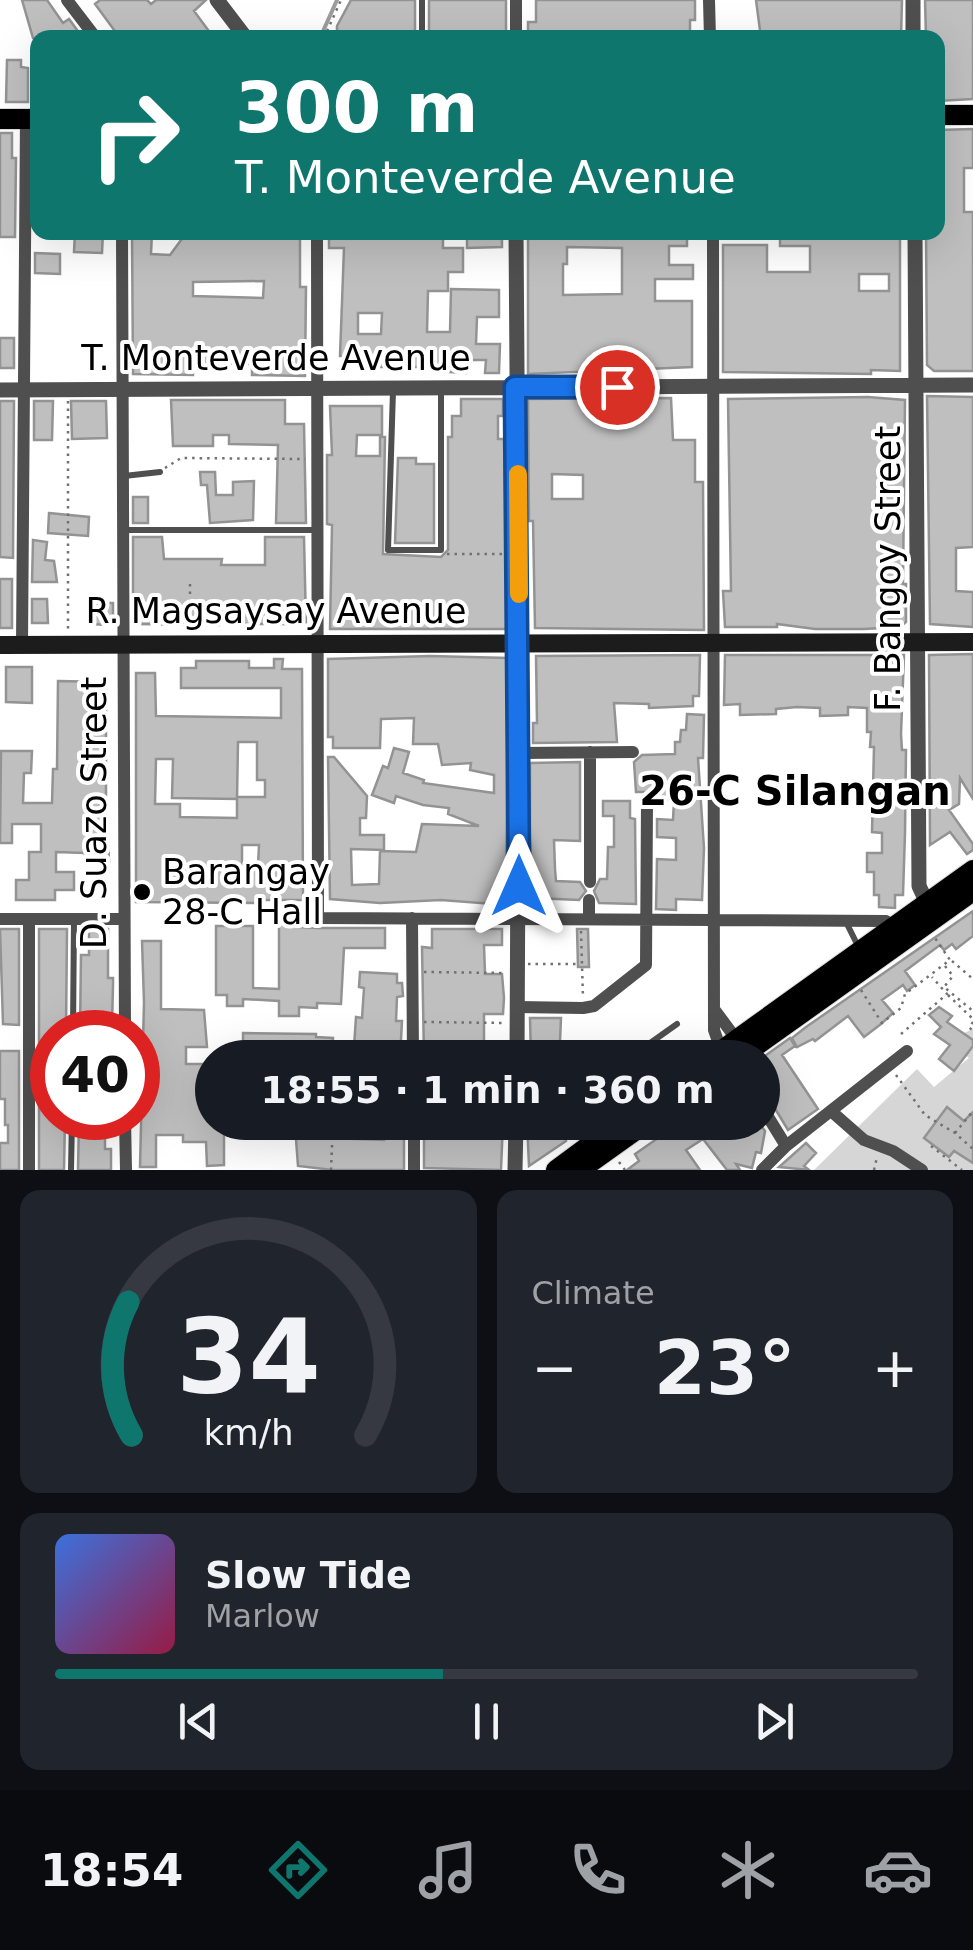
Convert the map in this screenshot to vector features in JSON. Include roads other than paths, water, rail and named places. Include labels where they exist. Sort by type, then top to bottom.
[{"type":"main road","points":[[945,115],[973,115]]},
{"type":"main road","points":[[0,119],[30,118]]},
{"type":"main road","name":"R. Magsaysay Avenue","points":[[0,645],[973,642]]},
{"type":"main road","points":[[742,1040],[973,870]]},
{"type":"main road","points":[[746,1040],[852,978],[973,891]]},
{"type":"main road","points":[[556,1170],[597,1140]]},
{"type":"main road","points":[[580,1170],[622,1140]]},
{"type":"street","points":[[68,0],[90,30]]},
{"type":"street","points":[[217,0],[240,30]]},
{"type":"street","points":[[516,0],[516,30]]},
{"type":"street","points":[[710,0],[710,30]]},
{"type":"street","points":[[913,0],[914,30]]},
{"type":"street","points":[[22,645],[22,390],[30,172]]},
{"type":"street","name":"D. Suazo Street","points":[[122,240],[124,1010]]},
{"type":"street","points":[[317,240],[318,918],[845,920],[886,921],[894,926]]},
{"type":"street","points":[[516,240],[520,643],[516,1040]]},
{"type":"street","points":[[713,240],[716,1040]]},
{"type":"street","name":"F. Bangoy Street","points":[[915,240],[918,886],[927,903]]},
{"type":"street","name":"T. Monteverde Avenue","points":[[0,390],[973,385]]},
{"type":"street","points":[[590,752],[590,882]]},
{"type":"street","points":[[519,753],[633,752]]},
{"type":"street","points":[[517,1015],[584,1008],[604,998],[646,964],[647,802]]},
{"type":"street","points":[[585,919],[590,900]]},
{"type":"street","points":[[412,918],[413,1040]]},
{"type":"street","points":[[0,919],[124,919]]},
{"type":"street","points":[[28,1170],[29,919]]},
{"type":"street","points":[[762,1170],[786,1146],[907,1051]]},
{"type":"street","points":[[831,1111],[864,1140],[922,1170]]},
{"type":"street","points":[[780,1136],[786,1146]]},
{"type":"street","points":[[125,1140],[126,1170]]},
{"type":"street","points":[[414,1140],[414,1170]]},
{"type":"street","points":[[515,1170],[516,1140]]},
{"type":"lane","points":[[422,0],[422,30]]},
{"type":"lane","points":[[393,388],[388,550],[440,550],[442,388]]},
{"type":"lane","points":[[122,476],[160,472]]},
{"type":"lane","points":[[122,530],[318,530]]},
{"type":"lane","points":[[73,1010],[74,919]]},
{"type":"lane","points":[[845,920],[860,951]]},
{"type":"lane","points":[[654,1040],[677,1024]]},
{"type":"lane","points":[[71,1170],[72,1140]]},
{"type":"waterway","points":[[324,30],[337,0]]},
{"type":"place","name":"Barangay 28-C Hall","points":[[142,892]]},
{"type":"district","name":"26-C Silangan","points":[[795,791]]}]
